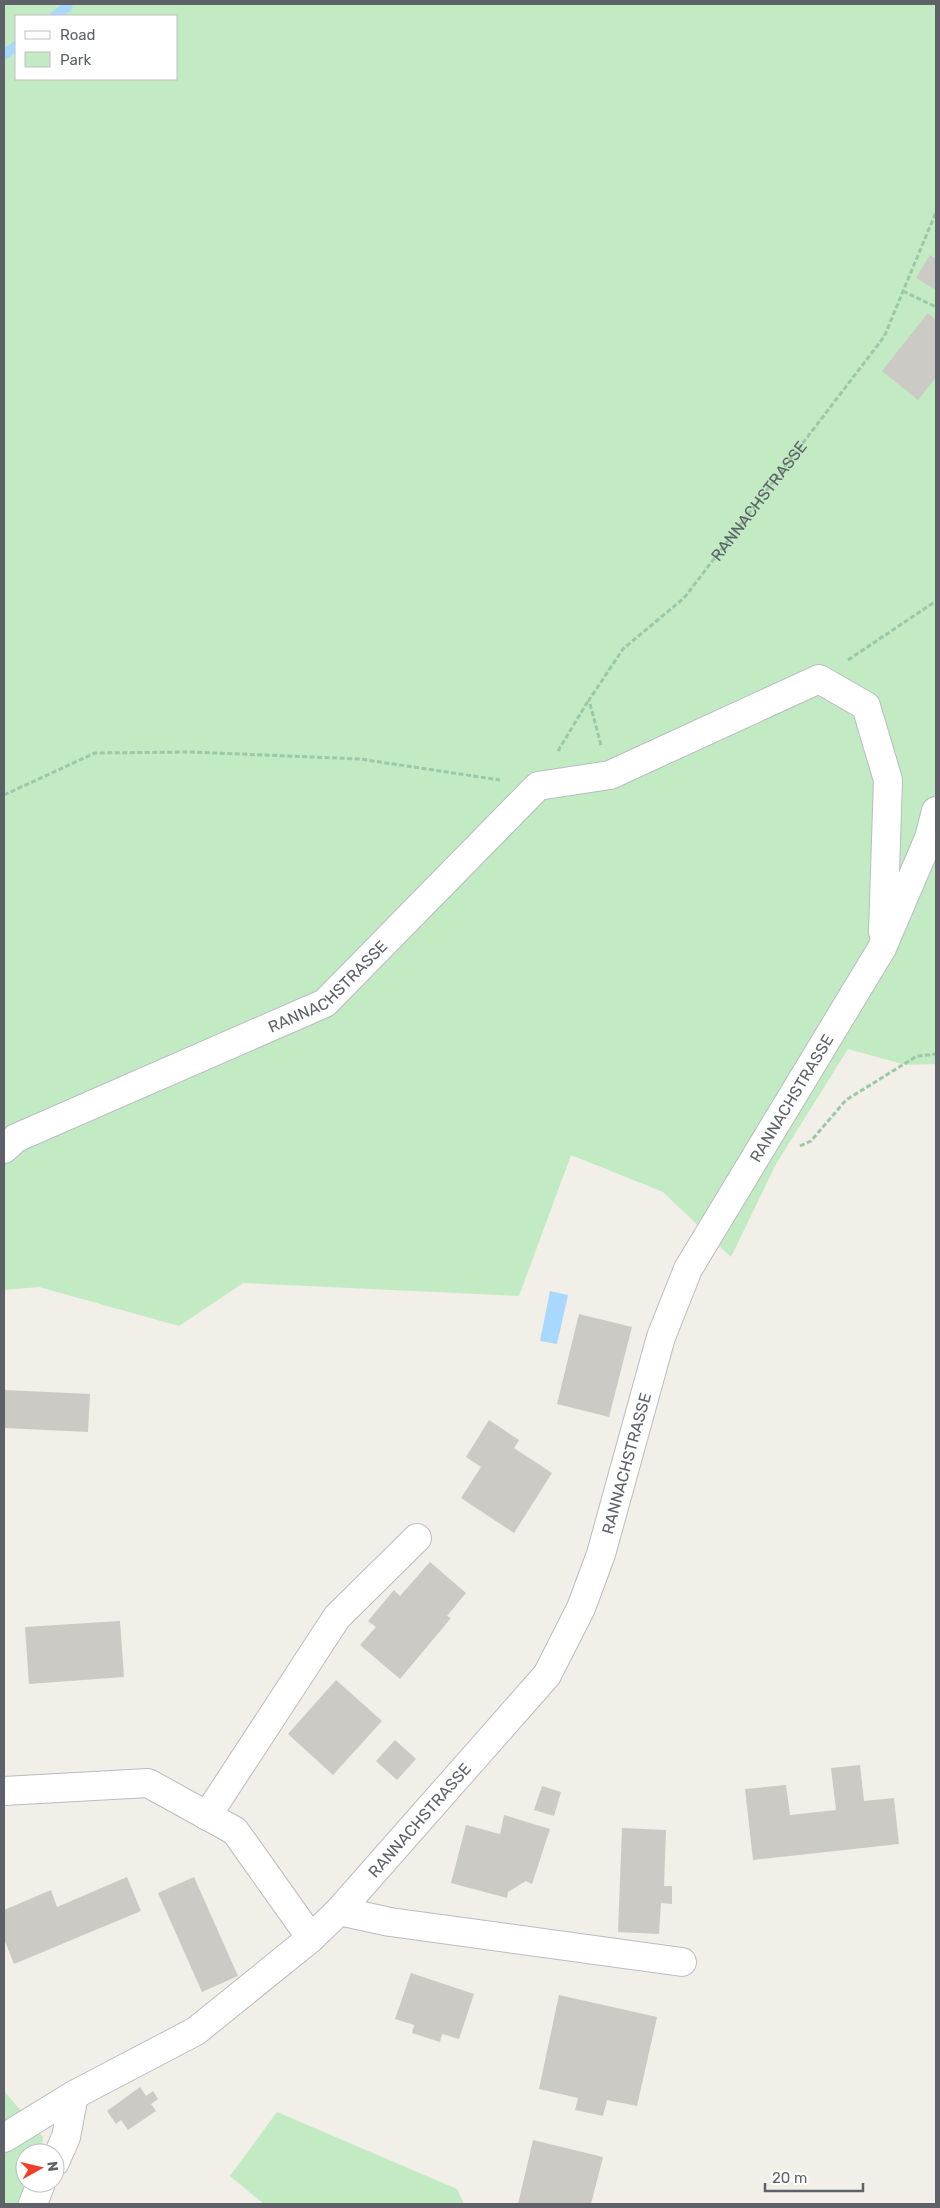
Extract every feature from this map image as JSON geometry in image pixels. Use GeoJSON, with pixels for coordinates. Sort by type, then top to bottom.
{"type":"FeatureCollection","features":[{"type":"Feature","properties":{"kind":"street"},"geometry":{"type":"LineString","coordinates":[[538,786],[610,775],[819,679]]}},
{"type":"Feature","properties":{"kind":"street","name":"RANNACHSTRASSE"},"geometry":{"type":"LineString","coordinates":[[819,679],[866,706],[888,780],[882,948]]}},
{"type":"Feature","properties":{"kind":"street","name":"RANNACHSTRASSE"},"geometry":{"type":"LineString","coordinates":[[4,1149],[16,1138],[325,1003],[538,786]]}},
{"type":"Feature","properties":{"kind":"street","name":"RANNACHSTRASSE"},"geometry":{"type":"LineString","coordinates":[[4,2138],[74,2096],[196,2031],[311,1938],[339,1911],[547,1675],[581,1608],[601,1554],[660,1337],[688,1269],[882,948],[929,838],[936,811]]}},
{"type":"Feature","properties":{"kind":"street"},"geometry":{"type":"LineString","coordinates":[[207,1816],[337,1618],[417,1538]]}},
{"type":"Feature","properties":{"kind":"street"},"geometry":{"type":"LineString","coordinates":[[4,1791],[148,1783],[235,1831],[311,1938]]}},
{"type":"Feature","properties":{"kind":"street"},"geometry":{"type":"LineString","coordinates":[[339,1911],[390,1922],[682,1962]]}},
{"type":"Feature","properties":{"kind":"street"},"geometry":{"type":"LineString","coordinates":[[64,2143],[74,2096]]}},
{"type":"Feature","properties":{"kind":"path","name":"RANNACHSTRASSE"},"geometry":{"type":"LineString","coordinates":[[538,786],[589,700],[623,649],[684,598],[884,337],[936,212]]}},
{"type":"Feature","properties":{"kind":"path"},"geometry":{"type":"LineString","coordinates":[[904,292],[936,307]]}},
{"type":"Feature","properties":{"kind":"path"},"geometry":{"type":"LineString","coordinates":[[819,679],[936,601]]}},
{"type":"Feature","properties":{"kind":"path"},"geometry":{"type":"LineString","coordinates":[[589,700],[610,775]]}},
{"type":"Feature","properties":{"kind":"path"},"geometry":{"type":"LineString","coordinates":[[4,795],[95,753],[191,752],[360,759],[538,786]]}},
{"type":"Feature","properties":{"kind":"path"},"geometry":{"type":"LineString","coordinates":[[793,1149],[811,1141],[846,1100],[917,1056],[936,1054]]}},
{"type":"Feature","properties":{"kind":"green space"},"geometry":{"type":"Polygon","coordinates":[[[4,4],[936,4],[936,1064],[906,1065],[848,1049],[776,1164],[731,1257],[663,1192],[571,1155],[519,1296],[243,1283],[179,1326],[39,1287],[4,1290],[4,4]]]}},
{"type":"Feature","properties":{"kind":"green space"},"geometry":{"type":"Polygon","coordinates":[[[4,2091],[43,2137],[43,2143],[15,2143],[15,2193],[40,2193],[39,2204],[4,2204],[4,2091]]]}},
{"type":"Feature","properties":{"kind":"green space"},"geometry":{"type":"Polygon","coordinates":[[[277,2112],[457,2189],[464,2204],[264,2204],[230,2176],[277,2112]]]}},
{"type":"Feature","properties":{"kind":"water"},"geometry":{"type":"Polygon","coordinates":[[[550,1291],[568,1295],[557,1344],[540,1341],[550,1291]]]}},
{"type":"Feature","properties":{"kind":"building"},"geometry":{"type":"Polygon","coordinates":[[[930,255],[936,259],[936,290],[916,278],[930,255]]]}},
{"type":"Feature","properties":{"kind":"building"},"geometry":{"type":"Polygon","coordinates":[[[928,313],[936,320],[936,377],[918,400],[882,371],[928,313]]]}},
{"type":"Feature","properties":{"kind":"building"},"geometry":{"type":"Polygon","coordinates":[[[579,1314],[632,1327],[609,1417],[557,1404],[579,1314]]]}},
{"type":"Feature","properties":{"kind":"building"},"geometry":{"type":"Polygon","coordinates":[[[4,1390],[90,1394],[88,1432],[4,1428],[4,1390]]]}},
{"type":"Feature","properties":{"kind":"building"},"geometry":{"type":"Polygon","coordinates":[[[489,1420],[519,1440],[514,1448],[552,1473],[514,1533],[461,1498],[481,1467],[466,1457],[489,1420]]]}},
{"type":"Feature","properties":{"kind":"building"},"geometry":{"type":"Polygon","coordinates":[[[430,1562],[466,1593],[447,1616],[451,1618],[400,1679],[360,1645],[376,1627],[368,1621],[394,1590],[400,1596],[430,1562]]]}},
{"type":"Feature","properties":{"kind":"building"},"geometry":{"type":"Polygon","coordinates":[[[120,1621],[124,1677],[29,1684],[25,1627],[120,1621]]]}},
{"type":"Feature","properties":{"kind":"building"},"geometry":{"type":"Polygon","coordinates":[[[336,1680],[382,1721],[333,1775],[288,1734],[336,1680]]]}},
{"type":"Feature","properties":{"kind":"building"},"geometry":{"type":"Polygon","coordinates":[[[395,1740],[416,1759],[397,1780],[376,1761],[395,1740]]]}},
{"type":"Feature","properties":{"kind":"building"},"geometry":{"type":"Polygon","coordinates":[[[860,1765],[864,1801],[894,1798],[899,1844],[753,1860],[745,1789],[786,1785],[790,1815],[836,1810],[831,1768],[860,1765]]]}},
{"type":"Feature","properties":{"kind":"building"},"geometry":{"type":"Polygon","coordinates":[[[542,1786],[561,1792],[554,1816],[534,1810],[542,1786]]]}},
{"type":"Feature","properties":{"kind":"building"},"geometry":{"type":"Polygon","coordinates":[[[504,1815],[550,1829],[532,1884],[526,1881],[508,1892],[507,1898],[451,1883],[466,1825],[500,1834],[504,1815]]]}},
{"type":"Feature","properties":{"kind":"building"},"geometry":{"type":"Polygon","coordinates":[[[622,1828],[666,1830],[664,1886],[672,1886],[672,1904],[661,1903],[659,1934],[618,1932],[622,1828]]]}},
{"type":"Feature","properties":{"kind":"building"},"geometry":{"type":"Polygon","coordinates":[[[127,1877],[141,1911],[14,1964],[4,1939],[4,1910],[51,1890],[57,1907],[127,1877]]]}},
{"type":"Feature","properties":{"kind":"building"},"geometry":{"type":"Polygon","coordinates":[[[194,1877],[238,1976],[202,1992],[158,1893],[194,1877]]]}},
{"type":"Feature","properties":{"kind":"building"},"geometry":{"type":"Polygon","coordinates":[[[411,1973],[474,1994],[459,2039],[442,2034],[440,2042],[412,2033],[414,2025],[395,2019],[411,1973]]]}},
{"type":"Feature","properties":{"kind":"building"},"geometry":{"type":"Polygon","coordinates":[[[559,1995],[657,2017],[637,2106],[607,2100],[603,2116],[575,2110],[578,2098],[539,2089],[559,1995]]]}},
{"type":"Feature","properties":{"kind":"building"},"geometry":{"type":"Polygon","coordinates":[[[140,2087],[146,2096],[153,2091],[158,2099],[151,2104],[156,2111],[128,2130],[121,2120],[116,2124],[107,2111],[140,2087]]]}},
{"type":"Feature","properties":{"kind":"building"},"geometry":{"type":"Polygon","coordinates":[[[533,2140],[603,2157],[591,2204],[518,2204],[533,2140]]]}},
{"type":"Feature","properties":{"kind":"waterway"},"geometry":{"type":"LineString","coordinates":[[56,15],[68,4]]}},
{"type":"Feature","properties":{"kind":"waterway"},"geometry":{"type":"LineString","coordinates":[[4,55],[15,47]]}}]}
